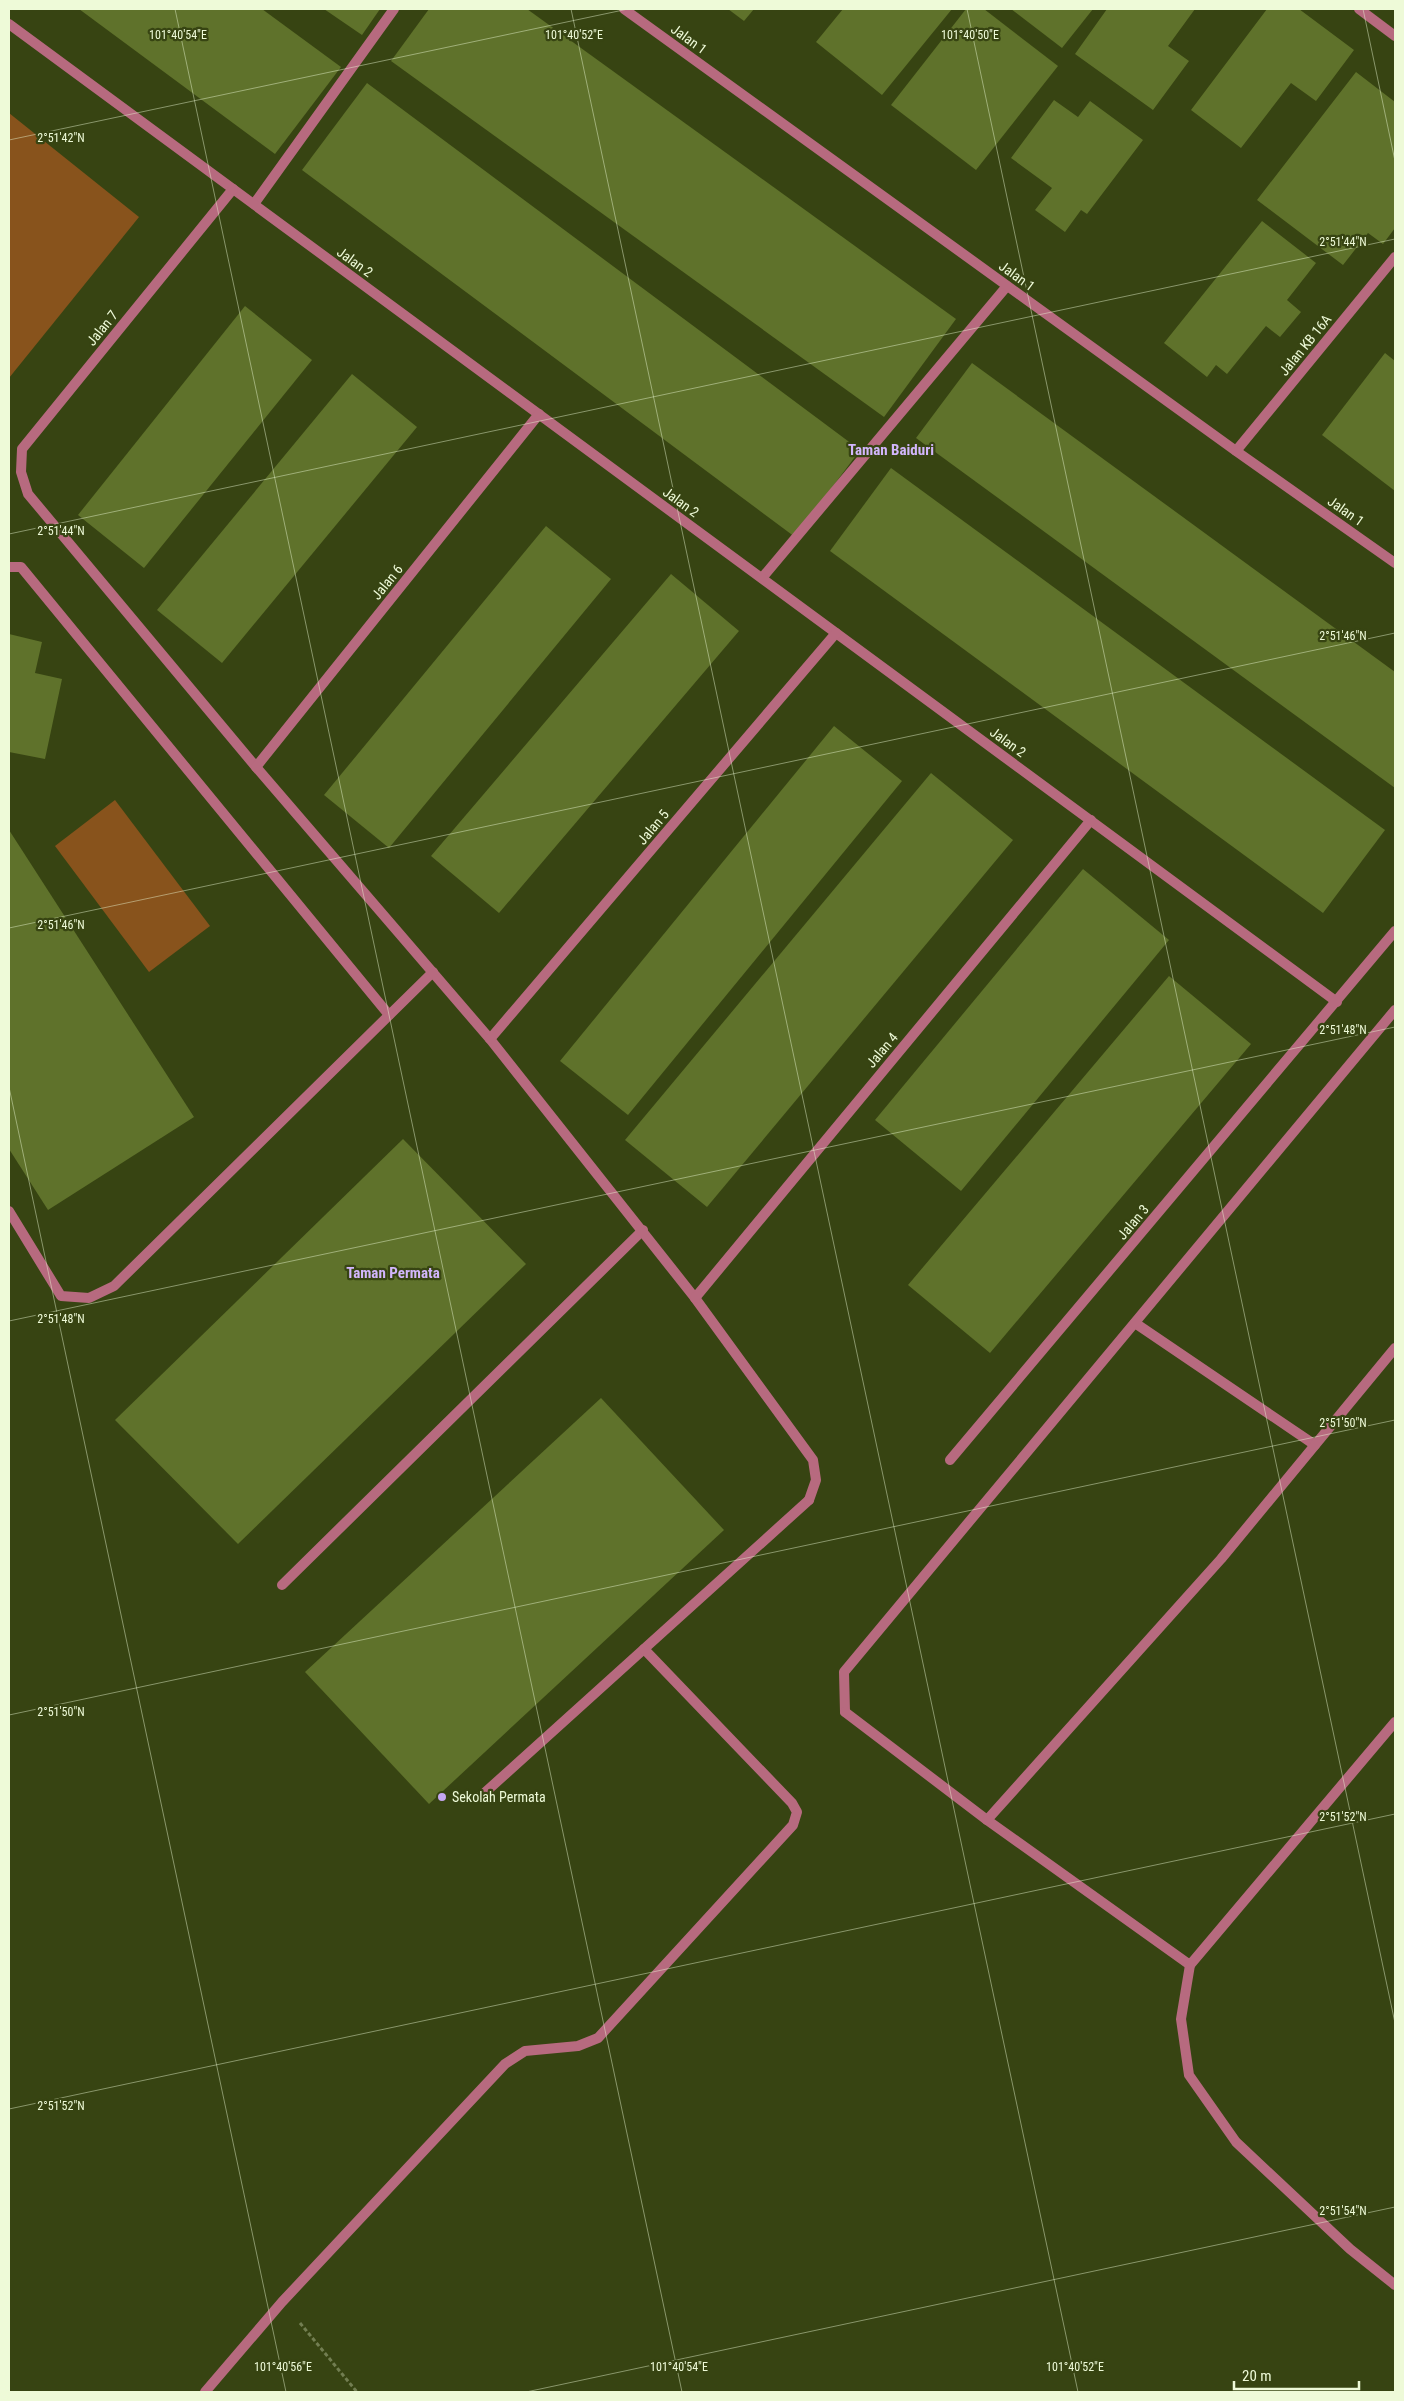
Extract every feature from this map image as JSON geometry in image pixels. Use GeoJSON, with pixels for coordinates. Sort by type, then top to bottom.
{"type":"FeatureCollection","features":[{"type":"Feature","properties":{"kind":"street"},"geometry":{"type":"LineString","coordinates":[[254,204],[394,9]]}},
{"type":"Feature","properties":{"kind":"street","name":"Jalan 1"},"geometry":{"type":"LineString","coordinates":[[624,9],[1236,451],[1395,563]]}},
{"type":"Feature","properties":{"kind":"street"},"geometry":{"type":"LineString","coordinates":[[1359,9],[1395,36]]}},
{"type":"Feature","properties":{"kind":"street","name":"Jalan 2"},"geometry":{"type":"LineString","coordinates":[[9,24],[1337,1002]]}},
{"type":"Feature","properties":{"kind":"street","name":"Jalan 7"},"geometry":{"type":"LineString","coordinates":[[233,189],[22,449],[21,472],[28,494],[256,767]]}},
{"type":"Feature","properties":{"kind":"street","name":"Jalan KB 16A"},"geometry":{"type":"LineString","coordinates":[[1236,451],[1395,257]]}},
{"type":"Feature","properties":{"kind":"street"},"geometry":{"type":"LineString","coordinates":[[762,578],[1007,286]]}},
{"type":"Feature","properties":{"kind":"street","name":"Jalan 6"},"geometry":{"type":"LineString","coordinates":[[256,767],[539,414]]}},
{"type":"Feature","properties":{"kind":"street"},"geometry":{"type":"LineString","coordinates":[[9,567],[21,567],[389,1015]]}},
{"type":"Feature","properties":{"kind":"street","name":"Jalan 5"},"geometry":{"type":"LineString","coordinates":[[490,1039],[836,633]]}},
{"type":"Feature","properties":{"kind":"street"},"geometry":{"type":"LineString","coordinates":[[256,767],[490,1039],[643,1230],[813,1460],[816,1480],[809,1500],[480,1797]]}},
{"type":"Feature","properties":{"kind":"street","name":"Jalan 4"},"geometry":{"type":"LineString","coordinates":[[695,1298],[1091,820]]}},
{"type":"Feature","properties":{"kind":"street","name":"Jalan 3"},"geometry":{"type":"LineString","coordinates":[[950,1460],[1395,931]]}},
{"type":"Feature","properties":{"kind":"street"},"geometry":{"type":"LineString","coordinates":[[9,1211],[61,1296],[90,1298],[114,1286],[433,972]]}},
{"type":"Feature","properties":{"kind":"street"},"geometry":{"type":"LineString","coordinates":[[1190,1965],[987,1820],[845,1712],[844,1672],[1395,1010]]}},
{"type":"Feature","properties":{"kind":"street"},"geometry":{"type":"LineString","coordinates":[[282,1585],[643,1230]]}},
{"type":"Feature","properties":{"kind":"street"},"geometry":{"type":"LineString","coordinates":[[1135,1323],[1316,1445]]}},
{"type":"Feature","properties":{"kind":"street"},"geometry":{"type":"LineString","coordinates":[[987,1820],[1222,1559],[1395,1348]]}},
{"type":"Feature","properties":{"kind":"street"},"geometry":{"type":"LineString","coordinates":[[205,2392],[282,2302],[505,2064],[524,2051],[578,2046],[598,2038],[793,1825],[797,1812],[792,1803],[644,1649]]}},
{"type":"Feature","properties":{"kind":"street"},"geometry":{"type":"LineString","coordinates":[[1395,1722],[1190,1965],[1181,2019],[1189,2075],[1236,2142],[1350,2249],[1395,2285]]}},
{"type":"Feature","properties":{"kind":"path"},"geometry":{"type":"LineString","coordinates":[[282,2302],[357,2392]]}},
{"type":"Feature","properties":{"kind":"shaded area"},"geometry":{"type":"Polygon","coordinates":[[[9,113],[139,217],[9,378],[9,113]]]}},
{"type":"Feature","properties":{"kind":"shaded area"},"geometry":{"type":"Polygon","coordinates":[[[115,800],[210,926],[149,972],[55,846],[115,800]]]}},
{"type":"Feature","properties":{"kind":"building"},"geometry":{"type":"Polygon","coordinates":[[[79,9],[262,9],[341,67],[275,154],[79,9]]]}},
{"type":"Feature","properties":{"kind":"building"},"geometry":{"type":"Polygon","coordinates":[[[324,9],[380,9],[362,35],[324,9]]]}},
{"type":"Feature","properties":{"kind":"building"},"geometry":{"type":"Polygon","coordinates":[[[429,9],[527,9],[956,319],[884,417],[391,61],[429,9]]]}},
{"type":"Feature","properties":{"kind":"building"},"geometry":{"type":"Polygon","coordinates":[[[728,9],[754,9],[744,21],[728,9]]]}},
{"type":"Feature","properties":{"kind":"building"},"geometry":{"type":"Polygon","coordinates":[[[843,9],[952,9],[882,95],[816,42],[843,9]]]}},
{"type":"Feature","properties":{"kind":"building"},"geometry":{"type":"Polygon","coordinates":[[[966,9],[984,9],[1058,66],[976,170],[891,105],[966,9]]]}},
{"type":"Feature","properties":{"kind":"building"},"geometry":{"type":"Polygon","coordinates":[[[1011,9],[1093,9],[1062,48],[1011,9]]]}},
{"type":"Feature","properties":{"kind":"building"},"geometry":{"type":"Polygon","coordinates":[[[1107,9],[1195,9],[1168,46],[1189,61],[1153,110],[1075,54],[1107,9]]]}},
{"type":"Feature","properties":{"kind":"building"},"geometry":{"type":"Polygon","coordinates":[[[1267,9],[1299,9],[1354,50],[1316,101],[1291,83],[1241,148],[1191,110],[1267,9]]]}},
{"type":"Feature","properties":{"kind":"building"},"geometry":{"type":"Polygon","coordinates":[[[1356,72],[1395,102],[1395,228],[1383,244],[1368,233],[1343,265],[1257,200],[1356,72]]]}},
{"type":"Feature","properties":{"kind":"building"},"geometry":{"type":"Polygon","coordinates":[[[367,83],[860,450],[795,537],[302,170],[367,83]]]}},
{"type":"Feature","properties":{"kind":"building"},"geometry":{"type":"Polygon","coordinates":[[[1054,100],[1078,117],[1090,101],[1143,140],[1087,214],[1081,210],[1065,232],[1035,210],[1052,188],[1011,158],[1054,100]]]}},
{"type":"Feature","properties":{"kind":"building"},"geometry":{"type":"Polygon","coordinates":[[[1262,221],[1316,263],[1287,300],[1301,312],[1280,337],[1266,326],[1227,374],[1216,365],[1207,377],[1164,343],[1262,221]]]}},
{"type":"Feature","properties":{"kind":"building"},"geometry":{"type":"Polygon","coordinates":[[[245,306],[312,360],[144,568],[78,515],[245,306]]]}},
{"type":"Feature","properties":{"kind":"building"},"geometry":{"type":"Polygon","coordinates":[[[1385,353],[1395,361],[1395,491],[1322,435],[1385,353]]]}},
{"type":"Feature","properties":{"kind":"building"},"geometry":{"type":"Polygon","coordinates":[[[972,363],[1395,672],[1395,788],[916,438],[972,363]]]}},
{"type":"Feature","properties":{"kind":"building"},"geometry":{"type":"Polygon","coordinates":[[[352,374],[417,427],[222,663],[157,610],[352,374]]]}},
{"type":"Feature","properties":{"kind":"building"},"geometry":{"type":"Polygon","coordinates":[[[891,468],[1385,830],[1323,913],[830,551],[891,468]]]}},
{"type":"Feature","properties":{"kind":"building"},"geometry":{"type":"Polygon","coordinates":[[[546,526],[611,579],[389,848],[324,795],[546,526]]]}},
{"type":"Feature","properties":{"kind":"building"},"geometry":{"type":"Polygon","coordinates":[[[671,574],[739,631],[499,913],[431,856],[671,574]]]}},
{"type":"Feature","properties":{"kind":"building"},"geometry":{"type":"Polygon","coordinates":[[[9,634],[42,642],[35,673],[62,679],[45,759],[9,752],[9,634]]]}},
{"type":"Feature","properties":{"kind":"building"},"geometry":{"type":"Polygon","coordinates":[[[834,726],[902,781],[628,1115],[560,1061],[834,726]]]}},
{"type":"Feature","properties":{"kind":"building"},"geometry":{"type":"Polygon","coordinates":[[[931,773],[1013,840],[707,1207],[625,1140],[931,773]]]}},
{"type":"Feature","properties":{"kind":"building"},"geometry":{"type":"Polygon","coordinates":[[[9,830],[194,1117],[48,1210],[9,1149],[9,830]]]}},
{"type":"Feature","properties":{"kind":"building"},"geometry":{"type":"Polygon","coordinates":[[[1083,869],[1169,940],[961,1191],[875,1120],[1083,869]]]}},
{"type":"Feature","properties":{"kind":"building"},"geometry":{"type":"Polygon","coordinates":[[[1169,976],[1251,1044],[990,1353],[908,1285],[1169,976]]]}},
{"type":"Feature","properties":{"kind":"building"},"geometry":{"type":"Polygon","coordinates":[[[403,1139],[526,1264],[238,1544],[115,1420],[403,1139]]]}},
{"type":"Feature","properties":{"kind":"building"},"geometry":{"type":"Polygon","coordinates":[[[601,1398],[724,1530],[429,1804],[305,1672],[601,1398]]]}},
{"type":"Feature","properties":{"kind":"place","name":"Sekolah Permata"},"geometry":{"type":"Point","coordinates":[442,1797]}},
{"type":"Feature","properties":{"kind":"district","name":"Taman Baiduri"},"geometry":{"type":"Point","coordinates":[891,450]}},
{"type":"Feature","properties":{"kind":"district","name":"Taman Permata"},"geometry":{"type":"Point","coordinates":[393,1273]}}]}
